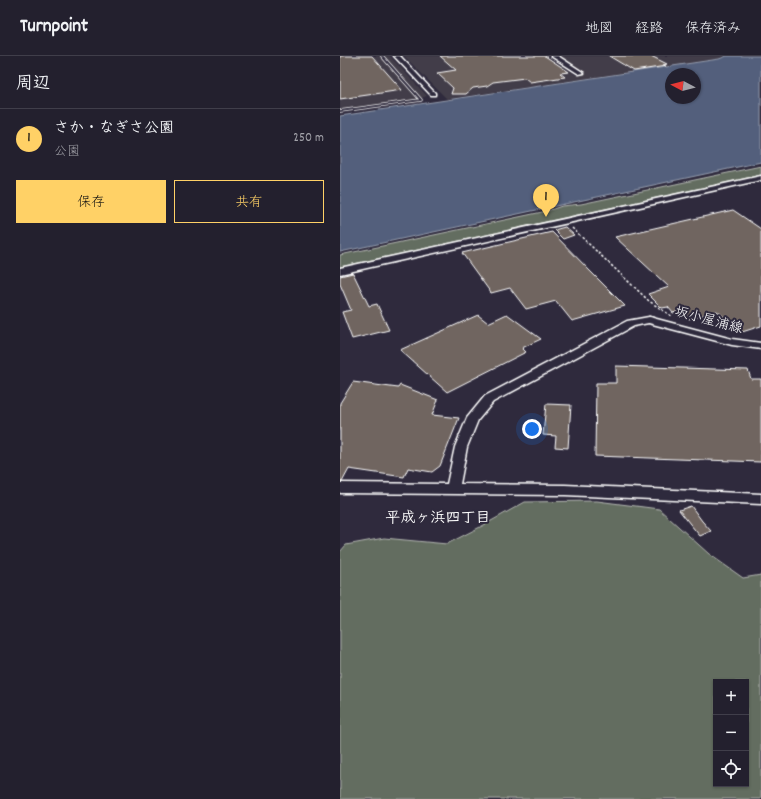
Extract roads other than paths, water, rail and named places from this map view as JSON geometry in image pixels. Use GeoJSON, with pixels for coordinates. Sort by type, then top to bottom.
{"type":"FeatureCollection","features":[{"type":"Feature","properties":{"kind":"main road","name":"坂小屋浦線"},"geometry":{"type":"LineString","coordinates":[[650,320],[670,324],[722,340],[761,346]]}},
{"type":"Feature","properties":{"kind":"street"},"geometry":{"type":"LineString","coordinates":[[397,56],[433,94]]}},
{"type":"Feature","properties":{"kind":"street"},"geometry":{"type":"LineString","coordinates":[[554,56],[581,73]]}},
{"type":"Feature","properties":{"kind":"street"},"geometry":{"type":"LineString","coordinates":[[340,271],[761,178]]}},
{"type":"Feature","properties":{"kind":"street"},"geometry":{"type":"LineString","coordinates":[[452,489],[461,447],[473,418],[489,399],[631,324],[650,320]]}},
{"type":"Feature","properties":{"kind":"street"},"geometry":{"type":"LineString","coordinates":[[340,488],[565,490],[761,499]]}},
{"type":"Feature","properties":{"kind":"lane"},"geometry":{"type":"LineString","coordinates":[[340,111],[421,100],[382,56]]}},
{"type":"Feature","properties":{"kind":"water"},"geometry":{"type":"Polygon","coordinates":[[[727,56],[761,56],[761,162],[340,252],[340,116],[719,59],[727,56]]]}},
{"type":"Feature","properties":{"kind":"place","name":"さか・なぎさ公園"},"geometry":{"type":"Point","coordinates":[546,217]}},
{"type":"Feature","properties":{"kind":"district","name":"平成ヶ浜四丁目"},"geometry":{"type":"Point","coordinates":[438,517]}}]}
